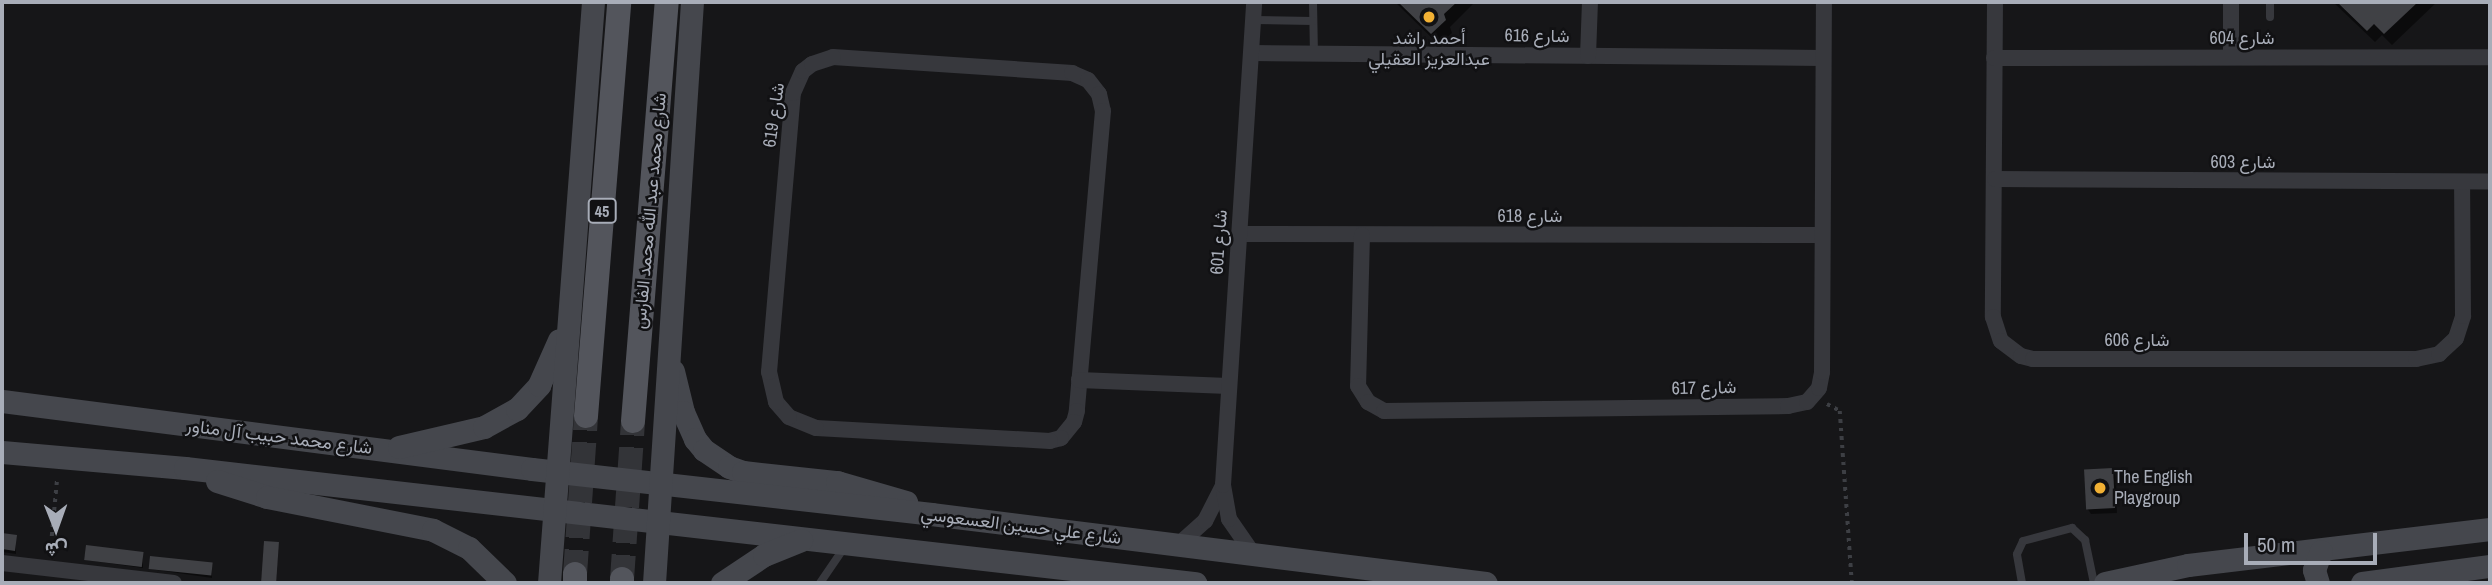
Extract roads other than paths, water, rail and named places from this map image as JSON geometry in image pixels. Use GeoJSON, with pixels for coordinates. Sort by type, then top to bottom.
{"type":"FeatureCollection","features":[{"type":"Feature","properties":{"kind":"main road","name":"45"},"geometry":{"type":"LineString","coordinates":[[586,415],[619,2]]}},
{"type":"Feature","properties":{"kind":"main road","name":"شارع محمد عبد الله محمد الفارس"},"geometry":{"type":"LineString","coordinates":[[633,421],[667,2]]}},
{"type":"Feature","properties":{"kind":"street"},"geometry":{"type":"LineString","coordinates":[[549,583],[552,512],[593,2]]}},
{"type":"Feature","properties":{"kind":"street"},"geometry":{"type":"LineString","coordinates":[[654,583],[692,2]]}},
{"type":"Feature","properties":{"kind":"street","name":"شارع 601"},"geometry":{"type":"LineString","coordinates":[[1254,2],[1223,485],[1229,519],[1254,555]]}},
{"type":"Feature","properties":{"kind":"street"},"geometry":{"type":"LineString","coordinates":[[1588,56],[1590,2]]}},
{"type":"Feature","properties":{"kind":"street"},"geometry":{"type":"LineString","coordinates":[[1820,235],[1824,2]]}},
{"type":"Feature","properties":{"kind":"street","name":"شارع 606"},"geometry":{"type":"LineString","coordinates":[[1995,2],[1995,330],[2010,350],[2033,359],[2416,359],[2439,354],[2456,338],[2463,316],[2462,183]]}},
{"type":"Feature","properties":{"kind":"street"},"geometry":{"type":"LineString","coordinates":[[2231,2],[2231,57]]}},
{"type":"Feature","properties":{"kind":"street","name":"شارع 616"},"geometry":{"type":"LineString","coordinates":[[1251,53],[1822,58]]}},
{"type":"Feature","properties":{"kind":"street","name":"شارع 619"},"geometry":{"type":"LineString","coordinates":[[833,57],[1072,74],[1095,86],[1102,111],[1079,380],[1074,422],[1061,438],[1050,441],[816,428],[797,422],[782,411],[771,393],[769,372],[793,93],[796,80],[811,64],[833,57]]}},
{"type":"Feature","properties":{"kind":"street","name":"شارع 604"},"geometry":{"type":"LineString","coordinates":[[1994,58],[2490,57]]}},
{"type":"Feature","properties":{"kind":"street","name":"شارع 603"},"geometry":{"type":"LineString","coordinates":[[1995,179],[2490,182]]}},
{"type":"Feature","properties":{"kind":"street","name":"شارع 618"},"geometry":{"type":"LineString","coordinates":[[1239,234],[1820,235]]}},
{"type":"Feature","properties":{"kind":"street","name":"شارع 617"},"geometry":{"type":"LineString","coordinates":[[1362,235],[1358,386],[1368,402],[1384,411],[1788,406],[1807,402],[1814,396],[1822,372],[1820,235]]}},
{"type":"Feature","properties":{"kind":"street"},"geometry":{"type":"LineString","coordinates":[[383,451],[484,427],[517,409],[548,370],[570,303]]}},
{"type":"Feature","properties":{"kind":"street"},"geometry":{"type":"LineString","coordinates":[[668,350],[688,426],[698,443],[715,460],[743,472],[862,487],[932,514]]}},
{"type":"Feature","properties":{"kind":"street"},"geometry":{"type":"LineString","coordinates":[[1079,380],[1228,386]]}},
{"type":"Feature","properties":{"kind":"street","name":"شارع محمد حبيب آل مناور"},"geometry":{"type":"LineString","coordinates":[[2,401],[556,472]]}},
{"type":"Feature","properties":{"kind":"street"},"geometry":{"type":"LineString","coordinates":[[2,452],[185,468],[552,512]]}},
{"type":"Feature","properties":{"kind":"street"},"geometry":{"type":"LineString","coordinates":[[185,468],[267,497],[433,530],[469,548],[505,583]]}},
{"type":"Feature","properties":{"kind":"street","name":"شارع علي حسين العسعوسي"},"geometry":{"type":"LineString","coordinates":[[556,472],[932,514],[1486,583]]}},
{"type":"Feature","properties":{"kind":"street","name":"شارع 601"},"geometry":{"type":"LineString","coordinates":[[1177,546],[1205,521],[1223,485]]}},
{"type":"Feature","properties":{"kind":"street","name":"شارع علي حسين العسعوسي"},"geometry":{"type":"LineString","coordinates":[[552,512],[847,543],[1119,579],[1195,583]]}},
{"type":"Feature","properties":{"kind":"street"},"geometry":{"type":"LineString","coordinates":[[2105,583],[2188,565],[2490,529]]}},
{"type":"Feature","properties":{"kind":"street"},"geometry":{"type":"LineString","coordinates":[[722,583],[764,555],[806,539]]}},
{"type":"Feature","properties":{"kind":"street"},"geometry":{"type":"LineString","coordinates":[[2318,583],[2314,570],[2321,551]]}},
{"type":"Feature","properties":{"kind":"street"},"geometry":{"type":"LineString","coordinates":[[2,563],[174,583]]}},
{"type":"Feature","properties":{"kind":"street"},"geometry":{"type":"LineString","coordinates":[[2362,583],[2490,566]]}},
{"type":"Feature","properties":{"kind":"lane"},"geometry":{"type":"LineString","coordinates":[[1313,2],[1314,53]]}},
{"type":"Feature","properties":{"kind":"lane"},"geometry":{"type":"LineString","coordinates":[[2270,2],[2270,17]]}},
{"type":"Feature","properties":{"kind":"lane"},"geometry":{"type":"LineString","coordinates":[[1253,20],[1313,21]]}},
{"type":"Feature","properties":{"kind":"lane"},"geometry":{"type":"LineString","coordinates":[[2022,583],[2017,554],[2023,541],[2072,528],[2085,540],[2094,583]]}},
{"type":"Feature","properties":{"kind":"lane"},"geometry":{"type":"LineString","coordinates":[[820,583],[847,543]]}},
{"type":"Feature","properties":{"kind":"tunnel"},"geometry":{"type":"LineString","coordinates":[[575,574],[586,416]]}},
{"type":"Feature","properties":{"kind":"tunnel"},"geometry":{"type":"LineString","coordinates":[[622,579],[633,421]]}},
{"type":"Feature","properties":{"kind":"place","name":"أحمد راشد عبدالعزيز العقيلي"},"geometry":{"type":"Point","coordinates":[1429,17]}},
{"type":"Feature","properties":{"kind":"place","name":"The English Playgroup"},"geometry":{"type":"Point","coordinates":[2100,488]}}]}
